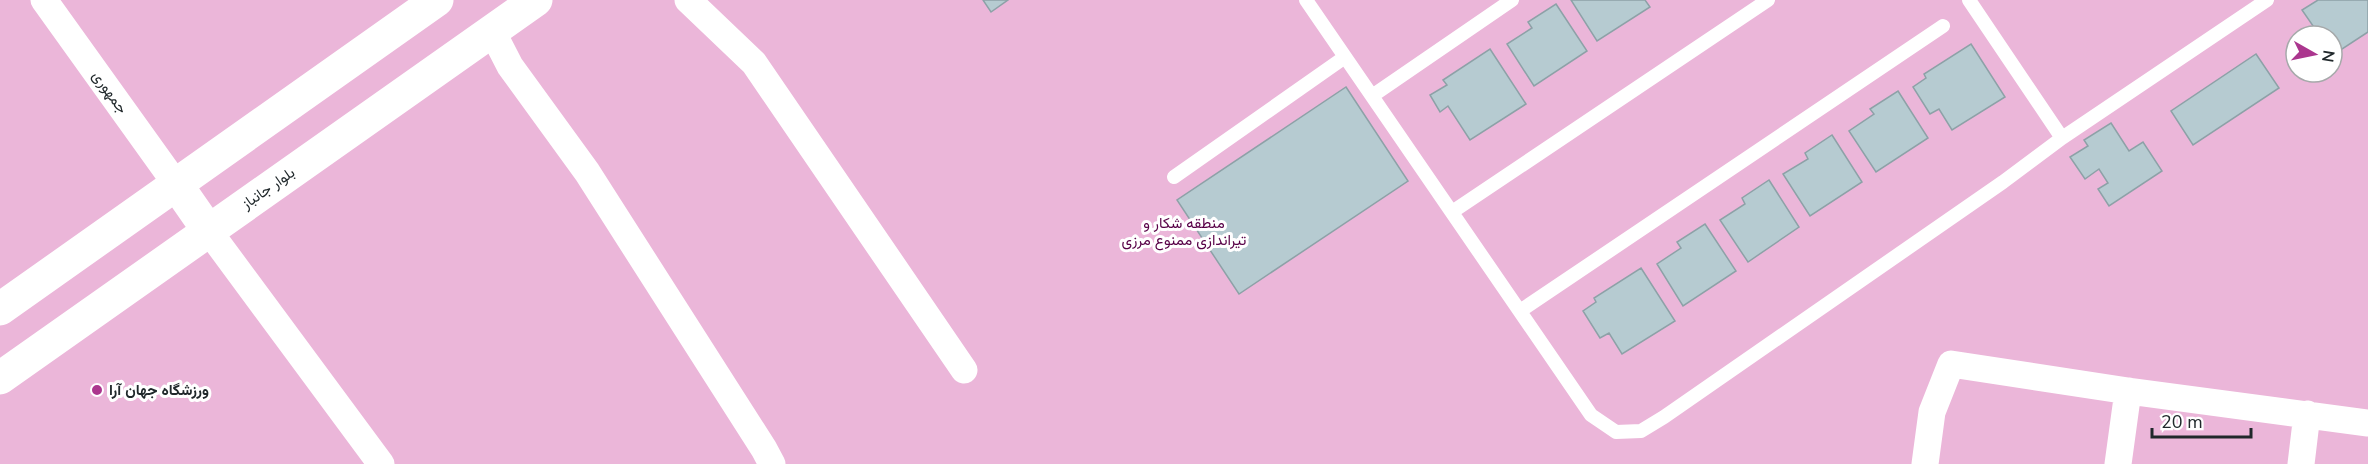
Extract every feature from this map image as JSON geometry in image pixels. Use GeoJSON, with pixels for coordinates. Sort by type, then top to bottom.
{"type":"FeatureCollection","features":[{"type":"Feature","properties":{"kind":"main road"},"geometry":{"type":"LineString","coordinates":[[0,309],[437,0]]}},
{"type":"Feature","properties":{"kind":"main road","name":"بلوار جانباز"},"geometry":{"type":"LineString","coordinates":[[0,378],[536,0]]}},
{"type":"Feature","properties":{"kind":"main road"},"geometry":{"type":"LineString","coordinates":[[176,184],[208,230]]}},
{"type":"Feature","properties":{"kind":"street","name":"جمهوری"},"geometry":{"type":"LineString","coordinates":[[44,0],[176,184]]}},
{"type":"Feature","properties":{"kind":"street"},"geometry":{"type":"LineString","coordinates":[[688,0],[754,63],[964,370]]}},
{"type":"Feature","properties":{"kind":"street"},"geometry":{"type":"LineString","coordinates":[[492,31],[510,66],[587,172],[772,464]]}},
{"type":"Feature","properties":{"kind":"street"},"geometry":{"type":"LineString","coordinates":[[208,230],[381,464]]}},
{"type":"Feature","properties":{"kind":"street"},"geometry":{"type":"LineString","coordinates":[[1925,464],[1932,412],[1951,364],[2128,391],[2368,423]]}},
{"type":"Feature","properties":{"kind":"street"},"geometry":{"type":"LineString","coordinates":[[2118,464],[2128,391]]}},
{"type":"Feature","properties":{"kind":"street"},"geometry":{"type":"LineString","coordinates":[[2301,464],[2307,414]]}},
{"type":"Feature","properties":{"kind":"lane"},"geometry":{"type":"LineString","coordinates":[[1306,0],[1591,415],[1616,432],[1641,431],[1664,417],[1983,196],[2062,138],[2267,0]]}},
{"type":"Feature","properties":{"kind":"lane"},"geometry":{"type":"LineString","coordinates":[[1372,96],[1512,0]]}},
{"type":"Feature","properties":{"kind":"lane"},"geometry":{"type":"LineString","coordinates":[[1452,212],[1768,0]]}},
{"type":"Feature","properties":{"kind":"lane"},"geometry":{"type":"LineString","coordinates":[[1977,3],[2062,138]]}},
{"type":"Feature","properties":{"kind":"lane"},"geometry":{"type":"LineString","coordinates":[[1520,311],[1943,26]]}},
{"type":"Feature","properties":{"kind":"lane"},"geometry":{"type":"LineString","coordinates":[[1174,177],[1345,57]]}},
{"type":"Feature","properties":{"kind":"green space","name":"منطقه شکار و تیراندازی ممنوع مرزی"},"geometry":{"type":"Polygon","coordinates":[[[0,0],[2368,0],[2368,464],[0,464],[0,0]]]}},
{"type":"Feature","properties":{"kind":"building"},"geometry":{"type":"Polygon","coordinates":[[[983,0],[1008,0],[991,12],[983,0]]]}},
{"type":"Feature","properties":{"kind":"building"},"geometry":{"type":"Polygon","coordinates":[[[1571,0],[1645,0],[1650,7],[1597,41],[1571,0]]]}},
{"type":"Feature","properties":{"kind":"building"},"geometry":{"type":"Polygon","coordinates":[[[2318,0],[2368,0],[2368,32],[2344,48],[2344,24],[2312,24],[2302,10],[2318,0]]]}},
{"type":"Feature","properties":{"kind":"building"},"geometry":{"type":"Polygon","coordinates":[[[1556,4],[1587,51],[1534,86],[1507,44],[1532,28],[1528,22],[1556,4]]]}},
{"type":"Feature","properties":{"kind":"building"},"geometry":{"type":"Polygon","coordinates":[[[1971,44],[2005,97],[1952,130],[1939,109],[1930,114],[1913,87],[1926,78],[1924,74],[1971,44]]]}},
{"type":"Feature","properties":{"kind":"building"},"geometry":{"type":"Polygon","coordinates":[[[1490,49],[1526,104],[1470,140],[1448,106],[1440,112],[1430,95],[1447,85],[1443,80],[1490,49]]]}},
{"type":"Feature","properties":{"kind":"building"},"geometry":{"type":"Polygon","coordinates":[[[2256,54],[2279,88],[2193,145],[2171,111],[2256,54]]]}},
{"type":"Feature","properties":{"kind":"building"},"geometry":{"type":"Polygon","coordinates":[[[1346,87],[1408,181],[1239,294],[1177,200],[1346,87]]]}},
{"type":"Feature","properties":{"kind":"building"},"geometry":{"type":"Polygon","coordinates":[[[1898,91],[1928,138],[1876,172],[1849,131],[1874,114],[1870,109],[1898,91]]]}},
{"type":"Feature","properties":{"kind":"building"},"geometry":{"type":"Polygon","coordinates":[[[2111,123],[2129,151],[2143,142],[2162,171],[2109,206],[2098,189],[2108,183],[2099,169],[2085,179],[2070,157],[2088,146],[2084,140],[2111,123]]]}},
{"type":"Feature","properties":{"kind":"building"},"geometry":{"type":"Polygon","coordinates":[[[1832,135],[1862,182],[1810,216],[1783,174],[1808,159],[1805,153],[1832,135]]]}},
{"type":"Feature","properties":{"kind":"building"},"geometry":{"type":"Polygon","coordinates":[[[1769,180],[1799,227],[1748,262],[1720,220],[1745,204],[1742,198],[1769,180]]]}},
{"type":"Feature","properties":{"kind":"building"},"geometry":{"type":"Polygon","coordinates":[[[1705,224],[1736,271],[1683,306],[1657,264],[1681,248],[1677,242],[1705,224]]]}},
{"type":"Feature","properties":{"kind":"building"},"geometry":{"type":"Polygon","coordinates":[[[1641,268],[1675,321],[1622,354],[1609,333],[1600,338],[1583,311],[1596,302],[1594,298],[1641,268]]]}},
{"type":"Feature","properties":{"kind":"place","name":"ورزشگاه جهان آرا"},"geometry":{"type":"Point","coordinates":[97,390]}}]}
